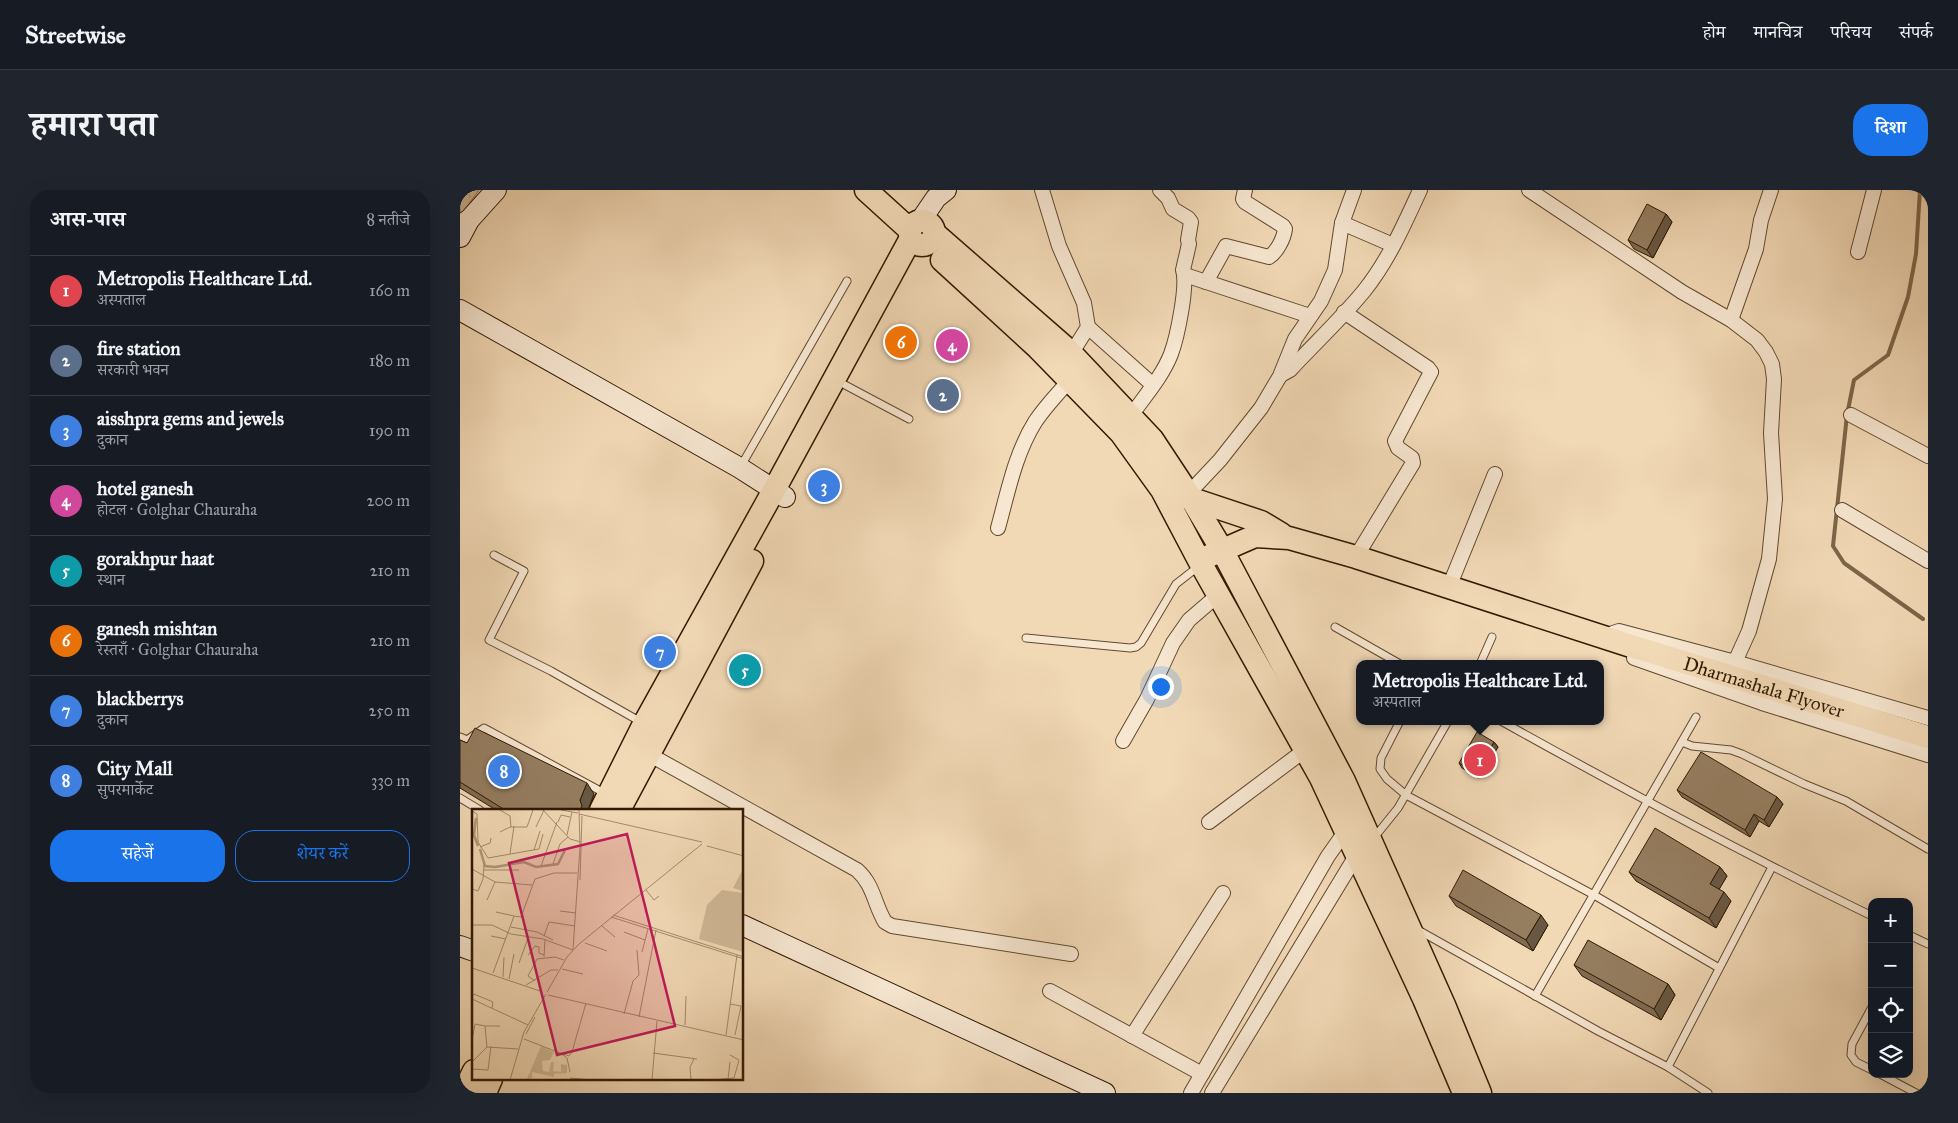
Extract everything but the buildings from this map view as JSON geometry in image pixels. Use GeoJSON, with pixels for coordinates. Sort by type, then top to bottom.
{"type":"FeatureCollection","features":[{"type":"Feature","properties":{"kind":"main road"},"geometry":{"type":"LineString","coordinates":[[866,190],[921,232],[1071,354],[1152,439],[1222,550],[1344,781],[1354,827]]}},
{"type":"Feature","properties":{"kind":"main road"},"geometry":{"type":"LineString","coordinates":[[887,190],[921,232],[1121,433],[1162,490],[1218,595],[1305,750],[1321,778],[1354,827],[1464,1093]]}},
{"type":"Feature","properties":{"kind":"main road"},"geometry":{"type":"LineString","coordinates":[[777,498],[846,385],[921,232]]}},
{"type":"Feature","properties":{"kind":"main road"},"geometry":{"type":"LineString","coordinates":[[610,805],[921,232]]}},
{"type":"Feature","properties":{"kind":"main road"},"geometry":{"type":"LineString","coordinates":[[1162,490],[1189,496],[1261,522],[1289,538]]}},
{"type":"Feature","properties":{"kind":"main road"},"geometry":{"type":"LineString","coordinates":[[1200,562],[1222,550],[1256,536],[1289,538]]}},
{"type":"Feature","properties":{"kind":"main road","name":"Dharmashala Flyover"},"geometry":{"type":"LineString","coordinates":[[1289,538],[1356,557],[1628,645],[1928,737]]}},
{"type":"Feature","properties":{"kind":"main road"},"geometry":{"type":"LineString","coordinates":[[1364,848],[1409,925],[1480,1093]]}},
{"type":"Feature","properties":{"kind":"main road"},"geometry":{"type":"LineString","coordinates":[[463,1093],[472,1075]]}},
{"type":"Feature","properties":{"kind":"main road"},"geometry":{"type":"LineString","coordinates":[[485,1093],[491,1080]]}},
{"type":"Feature","properties":{"kind":"street"},"geometry":{"type":"LineString","coordinates":[[463,228],[496,190]]}},
{"type":"Feature","properties":{"kind":"street"},"geometry":{"type":"LineString","coordinates":[[921,232],[936,198],[946,190]]}},
{"type":"Feature","properties":{"kind":"street"},"geometry":{"type":"LineString","coordinates":[[921,232],[943,204],[950,190]]}},
{"type":"Feature","properties":{"kind":"street"},"geometry":{"type":"LineString","coordinates":[[1042,190],[1060,246],[1084,303],[1088,327],[1153,385]]}},
{"type":"Feature","properties":{"kind":"street"},"geometry":{"type":"LineString","coordinates":[[1130,417],[1153,385],[1171,354],[1183,301],[1185,275],[1183,270],[1189,244],[1191,222],[1173,209],[1168,198],[1160,190]]}},
{"type":"Feature","properties":{"kind":"street"},"geometry":{"type":"LineString","coordinates":[[1206,282],[1223,248],[1226,246],[1269,257],[1276,251],[1285,232],[1283,226],[1245,202],[1243,199],[1245,190]]}},
{"type":"Feature","properties":{"kind":"street"},"geometry":{"type":"LineString","coordinates":[[1189,496],[1261,408],[1280,376],[1295,339],[1321,301],[1335,270],[1342,223],[1354,190]]}},
{"type":"Feature","properties":{"kind":"street"},"geometry":{"type":"LineString","coordinates":[[1280,376],[1290,370],[1364,291],[1381,267],[1420,190]]}},
{"type":"Feature","properties":{"kind":"street"},"geometry":{"type":"LineString","coordinates":[[1529,190],[1682,292],[1730,320],[1757,340],[1772,364],[1774,379],[1771,433],[1776,499],[1769,559],[1749,631],[1735,662]]}},
{"type":"Feature","properties":{"kind":"street"},"geometry":{"type":"LineString","coordinates":[[1730,320],[1756,249],[1761,220],[1771,190]]}},
{"type":"Feature","properties":{"kind":"street"},"geometry":{"type":"LineString","coordinates":[[1858,252],[1874,190]]}},
{"type":"Feature","properties":{"kind":"street"},"geometry":{"type":"LineString","coordinates":[[1342,223],[1393,245]]}},
{"type":"Feature","properties":{"kind":"street"},"geometry":{"type":"LineString","coordinates":[[1185,275],[1310,316]]}},
{"type":"Feature","properties":{"kind":"street"},"geometry":{"type":"LineString","coordinates":[[460,310],[740,468],[777,498]]}},
{"type":"Feature","properties":{"kind":"street"},"geometry":{"type":"LineString","coordinates":[[1344,312],[1428,368],[1431,372],[1396,441],[1398,448],[1412,458],[1412,463],[1356,557]]}},
{"type":"Feature","properties":{"kind":"street"},"geometry":{"type":"LineString","coordinates":[[460,322],[777,498]]}},
{"type":"Feature","properties":{"kind":"street"},"geometry":{"type":"LineString","coordinates":[[1071,354],[1088,327]]}},
{"type":"Feature","properties":{"kind":"street"},"geometry":{"type":"LineString","coordinates":[[998,528],[1016,462],[1027,436],[1036,420],[1070,380]]}},
{"type":"Feature","properties":{"kind":"street"},"geometry":{"type":"LineString","coordinates":[[1851,415],[1928,456]]}},
{"type":"Feature","properties":{"kind":"street"},"geometry":{"type":"LineString","coordinates":[[1449,587],[1495,474]]}},
{"type":"Feature","properties":{"kind":"street"},"geometry":{"type":"LineString","coordinates":[[1842,510],[1928,561]]}},
{"type":"Feature","properties":{"kind":"street"},"geometry":{"type":"LineString","coordinates":[[1122,741],[1147,699],[1173,643],[1189,620],[1218,595]]}},
{"type":"Feature","properties":{"kind":"street"},"geometry":{"type":"LineString","coordinates":[[1928,718],[1735,662],[1619,631],[1602,636],[1612,652],[1928,755]]}},
{"type":"Feature","properties":{"kind":"street"},"geometry":{"type":"LineString","coordinates":[[641,750],[857,870],[866,877],[872,887],[881,916],[885,922],[892,926],[1071,954]]}},
{"type":"Feature","properties":{"kind":"street"},"geometry":{"type":"LineString","coordinates":[[1209,822],[1305,750]]}},
{"type":"Feature","properties":{"kind":"street"},"geometry":{"type":"LineString","coordinates":[[1191,1093],[1328,856],[1354,827]]}},
{"type":"Feature","properties":{"kind":"street"},"geometry":{"type":"LineString","coordinates":[[1212,1093],[1364,848]]}},
{"type":"Feature","properties":{"kind":"street"},"geometry":{"type":"LineString","coordinates":[[1132,1036],[1223,893]]}},
{"type":"Feature","properties":{"kind":"street"},"geometry":{"type":"LineString","coordinates":[[744,926],[1105,1093]]}},
{"type":"Feature","properties":{"kind":"street"},"geometry":{"type":"LineString","coordinates":[[460,946],[472,950]]}},
{"type":"Feature","properties":{"kind":"street"},"geometry":{"type":"LineString","coordinates":[[1050,991],[1202,1074]]}},
{"type":"Feature","properties":{"kind":"lane"},"geometry":{"type":"LineString","coordinates":[[740,468],[847,281]]}},
{"type":"Feature","properties":{"kind":"lane"},"geometry":{"type":"LineString","coordinates":[[846,385],[909,419]]}},
{"type":"Feature","properties":{"kind":"lane"},"geometry":{"type":"LineString","coordinates":[[494,555],[524,571],[489,640],[653,728]]}},
{"type":"Feature","properties":{"kind":"lane"},"geometry":{"type":"LineString","coordinates":[[1026,638],[1136,647],[1176,584],[1200,562]]}},
{"type":"Feature","properties":{"kind":"lane"},"geometry":{"type":"LineString","coordinates":[[1336,627],[1393,660]]}},
{"type":"Feature","properties":{"kind":"lane"},"geometry":{"type":"LineString","coordinates":[[1482,660],[1492,637]]}},
{"type":"Feature","properties":{"kind":"lane"},"geometry":{"type":"LineString","coordinates":[[1536,996],[1696,717]]}},
{"type":"Feature","properties":{"kind":"lane"},"geometry":{"type":"LineString","coordinates":[[1398,725],[1381,758],[1380,769],[1386,779],[1406,795],[1594,895],[1719,968]]}},
{"type":"Feature","properties":{"kind":"lane"},"geometry":{"type":"LineString","coordinates":[[1364,848],[1398,808],[1446,725]]}},
{"type":"Feature","properties":{"kind":"lane"},"geometry":{"type":"LineString","coordinates":[[1508,725],[1647,802],[1868,914]]}},
{"type":"Feature","properties":{"kind":"lane"},"geometry":{"type":"LineString","coordinates":[[460,737],[467,740],[484,728],[610,805]]}},
{"type":"Feature","properties":{"kind":"lane"},"geometry":{"type":"LineString","coordinates":[[1682,742],[1692,746],[1731,750],[1742,754],[1804,784],[1846,800],[1928,848]]}},
{"type":"Feature","properties":{"kind":"lane"},"geometry":{"type":"LineString","coordinates":[[460,798],[478,809]]}},
{"type":"Feature","properties":{"kind":"lane"},"geometry":{"type":"LineString","coordinates":[[1668,1067],[1772,867]]}},
{"type":"Feature","properties":{"kind":"lane"},"geometry":{"type":"LineString","coordinates":[[1409,925],[1668,1067],[1708,1093]]}},
{"type":"Feature","properties":{"kind":"lane"},"geometry":{"type":"LineString","coordinates":[[1913,937],[1928,944]]}},
{"type":"Feature","properties":{"kind":"lane"},"geometry":{"type":"LineString","coordinates":[[1868,1014],[1852,1044],[1851,1055],[1856,1062],[1868,1068]]}},
{"type":"Feature","properties":{"kind":"lane"},"geometry":{"type":"LineString","coordinates":[[1888,1078],[1916,1093]]}},
{"type":"Feature","properties":{"kind":"green space"},"geometry":{"type":"Polygon","coordinates":[[[460,190],[479,190],[460,216],[460,190]]]}},
{"type":"Feature","properties":{"kind":"waterway"},"geometry":{"type":"LineString","coordinates":[[1920,190],[1916,254],[1908,297],[1888,355],[1854,380],[1847,415],[1833,546],[1844,563],[1923,619]]}},
{"type":"Feature","properties":{"kind":"place","name":"ganesh mishtan"},"geometry":{"type":"Point","coordinates":[901,342]}},
{"type":"Feature","properties":{"kind":"place","name":"hotel ganesh"},"geometry":{"type":"Point","coordinates":[952,345]}},
{"type":"Feature","properties":{"kind":"place","name":"fire station"},"geometry":{"type":"Point","coordinates":[943,395]}},
{"type":"Feature","properties":{"kind":"place","name":"aisshpra gems and jewels"},"geometry":{"type":"Point","coordinates":[824,486]}},
{"type":"Feature","properties":{"kind":"place","name":"blackberrys"},"geometry":{"type":"Point","coordinates":[660,652]}},
{"type":"Feature","properties":{"kind":"place","name":"gorakhpur haat"},"geometry":{"type":"Point","coordinates":[745,670]}},
{"type":"Feature","properties":{"kind":"place","name":"Metropolis Healthcare Ltd."},"geometry":{"type":"Point","coordinates":[1480,760]}},
{"type":"Feature","properties":{"kind":"place","name":"City Mall"},"geometry":{"type":"Point","coordinates":[504,771]}}]}
